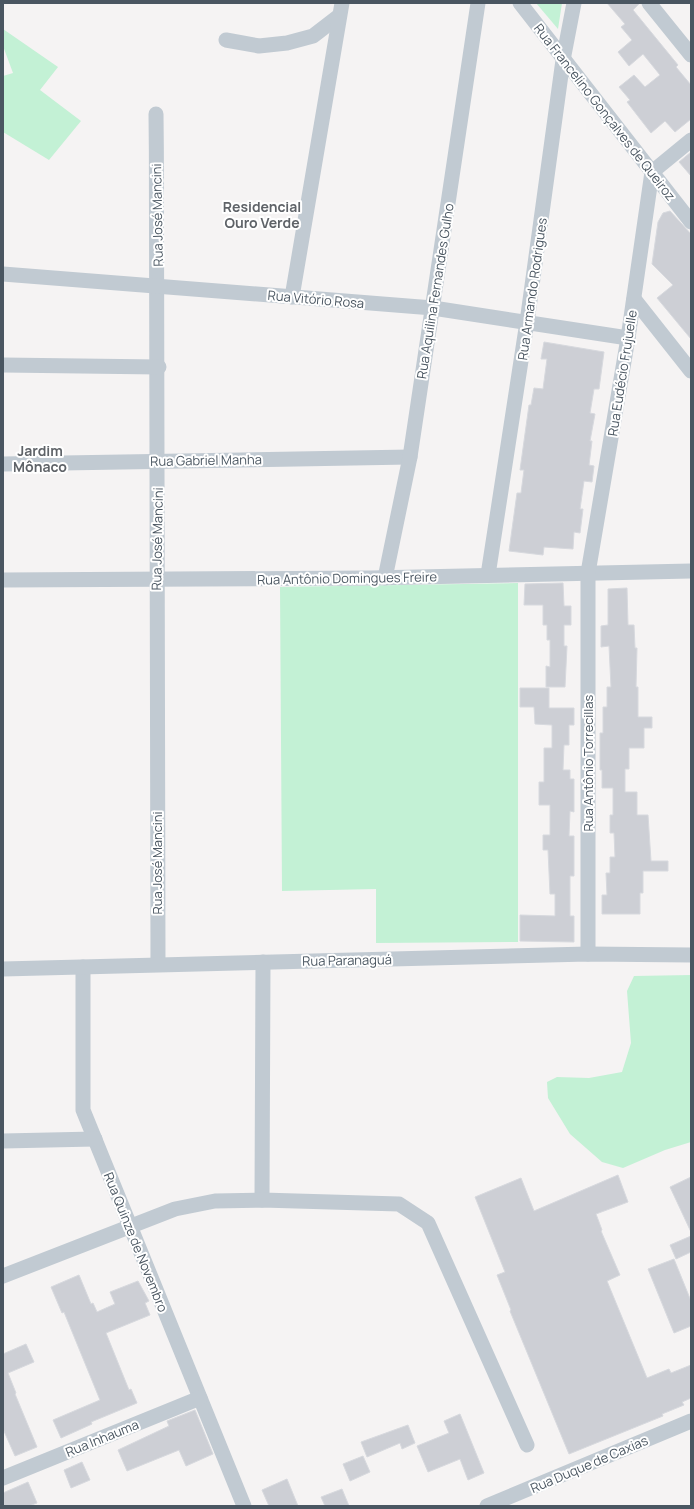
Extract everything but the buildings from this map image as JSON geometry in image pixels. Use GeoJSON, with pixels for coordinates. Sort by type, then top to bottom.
{"type":"FeatureCollection","features":[{"type":"Feature","properties":{"kind":"street","name":"Rua Aquilina Fernandes Gulho"},"geometry":{"type":"LineString","coordinates":[[385,578],[410,458],[478,3]]}},
{"type":"Feature","properties":{"kind":"street","name":"Rua Francelino Gonçalves de Queiroz"},"geometry":{"type":"LineString","coordinates":[[520,3],[691,222]]}},
{"type":"Feature","properties":{"kind":"street","name":"Rua Armando Rodrigues"},"geometry":{"type":"LineString","coordinates":[[488,576],[527,322],[564,60],[574,3]]}},
{"type":"Feature","properties":{"kind":"street"},"geometry":{"type":"LineString","coordinates":[[650,3],[691,55]]}},
{"type":"Feature","properties":{"kind":"street"},"geometry":{"type":"LineString","coordinates":[[226,40],[259,46],[287,43],[313,36],[340,9]]}},
{"type":"Feature","properties":{"kind":"street"},"geometry":{"type":"LineString","coordinates":[[292,297],[340,9]]}},
{"type":"Feature","properties":{"kind":"street","name":"Rua José Mancini"},"geometry":{"type":"LineString","coordinates":[[156,114],[159,367],[156,580],[158,964]]}},
{"type":"Feature","properties":{"kind":"street"},"geometry":{"type":"LineString","coordinates":[[652,172],[691,140]]}},
{"type":"Feature","properties":{"kind":"street","name":"Rua Eudécio Frujuelle"},"geometry":{"type":"LineString","coordinates":[[588,573],[628,338],[652,172]]}},
{"type":"Feature","properties":{"kind":"street","name":"Rua Vitório Rosa"},"geometry":{"type":"LineString","coordinates":[[3,274],[433,308],[628,338]]}},
{"type":"Feature","properties":{"kind":"street"},"geometry":{"type":"LineString","coordinates":[[634,299],[691,370]]}},
{"type":"Feature","properties":{"kind":"street"},"geometry":{"type":"LineString","coordinates":[[3,365],[159,367]]}},
{"type":"Feature","properties":{"kind":"street","name":"Rua Gabriel Manha"},"geometry":{"type":"LineString","coordinates":[[3,464],[158,460],[410,458]]}},
{"type":"Feature","properties":{"kind":"street","name":"Rua Antônio Domingues Freire"},"geometry":{"type":"LineString","coordinates":[[3,580],[385,578],[691,571]]}},
{"type":"Feature","properties":{"kind":"street","name":"Rua Antônio Torrecillas"},"geometry":{"type":"LineString","coordinates":[[588,573],[588,954]]}},
{"type":"Feature","properties":{"kind":"street","name":"Rua Paranaguá"},"geometry":{"type":"LineString","coordinates":[[3,969],[588,954],[691,955]]}},
{"type":"Feature","properties":{"kind":"street"},"geometry":{"type":"LineString","coordinates":[[262,1200],[263,962]]}},
{"type":"Feature","properties":{"kind":"street","name":"Rua Quinze de Novembro"},"geometry":{"type":"LineString","coordinates":[[83,967],[83,1110],[244,1506]]}},
{"type":"Feature","properties":{"kind":"street"},"geometry":{"type":"LineString","coordinates":[[3,1141],[95,1139]]}},
{"type":"Feature","properties":{"kind":"street"},"geometry":{"type":"LineString","coordinates":[[3,1276],[175,1209],[215,1202],[262,1200],[399,1204],[428,1223],[527,1445]]}},
{"type":"Feature","properties":{"kind":"street","name":"Rua Inhauma"},"geometry":{"type":"LineString","coordinates":[[3,1478],[200,1398]]}},
{"type":"Feature","properties":{"kind":"street","name":"Rua Duque de Caxias"},"geometry":{"type":"LineString","coordinates":[[487,1506],[691,1421]]}},
{"type":"Feature","properties":{"kind":"green space"},"geometry":{"type":"Polygon","coordinates":[[[536,3],[562,3],[558,29],[536,3]]]}},
{"type":"Feature","properties":{"kind":"green space"},"geometry":{"type":"Polygon","coordinates":[[[3,29],[58,67],[40,90],[81,121],[49,160],[3,132],[3,76],[13,73],[3,46],[3,29]]]}},
{"type":"Feature","properties":{"kind":"green space"},"geometry":{"type":"Polygon","coordinates":[[[518,583],[518,942],[376,943],[376,889],[282,891],[280,587],[518,583]]]}},
{"type":"Feature","properties":{"kind":"green space"},"geometry":{"type":"Polygon","coordinates":[[[691,975],[691,1142],[665,1150],[623,1168],[602,1162],[570,1134],[548,1098],[547,1082],[557,1077],[589,1078],[622,1072],[631,1043],[627,991],[634,976],[691,975]]]}},
{"type":"Feature","properties":{"kind":"district","name":"Residencial Ouro Verde"},"geometry":{"type":"Point","coordinates":[262,214]}},
{"type":"Feature","properties":{"kind":"district","name":"Jardim Mônaco"},"geometry":{"type":"Point","coordinates":[40,458]}}]}
